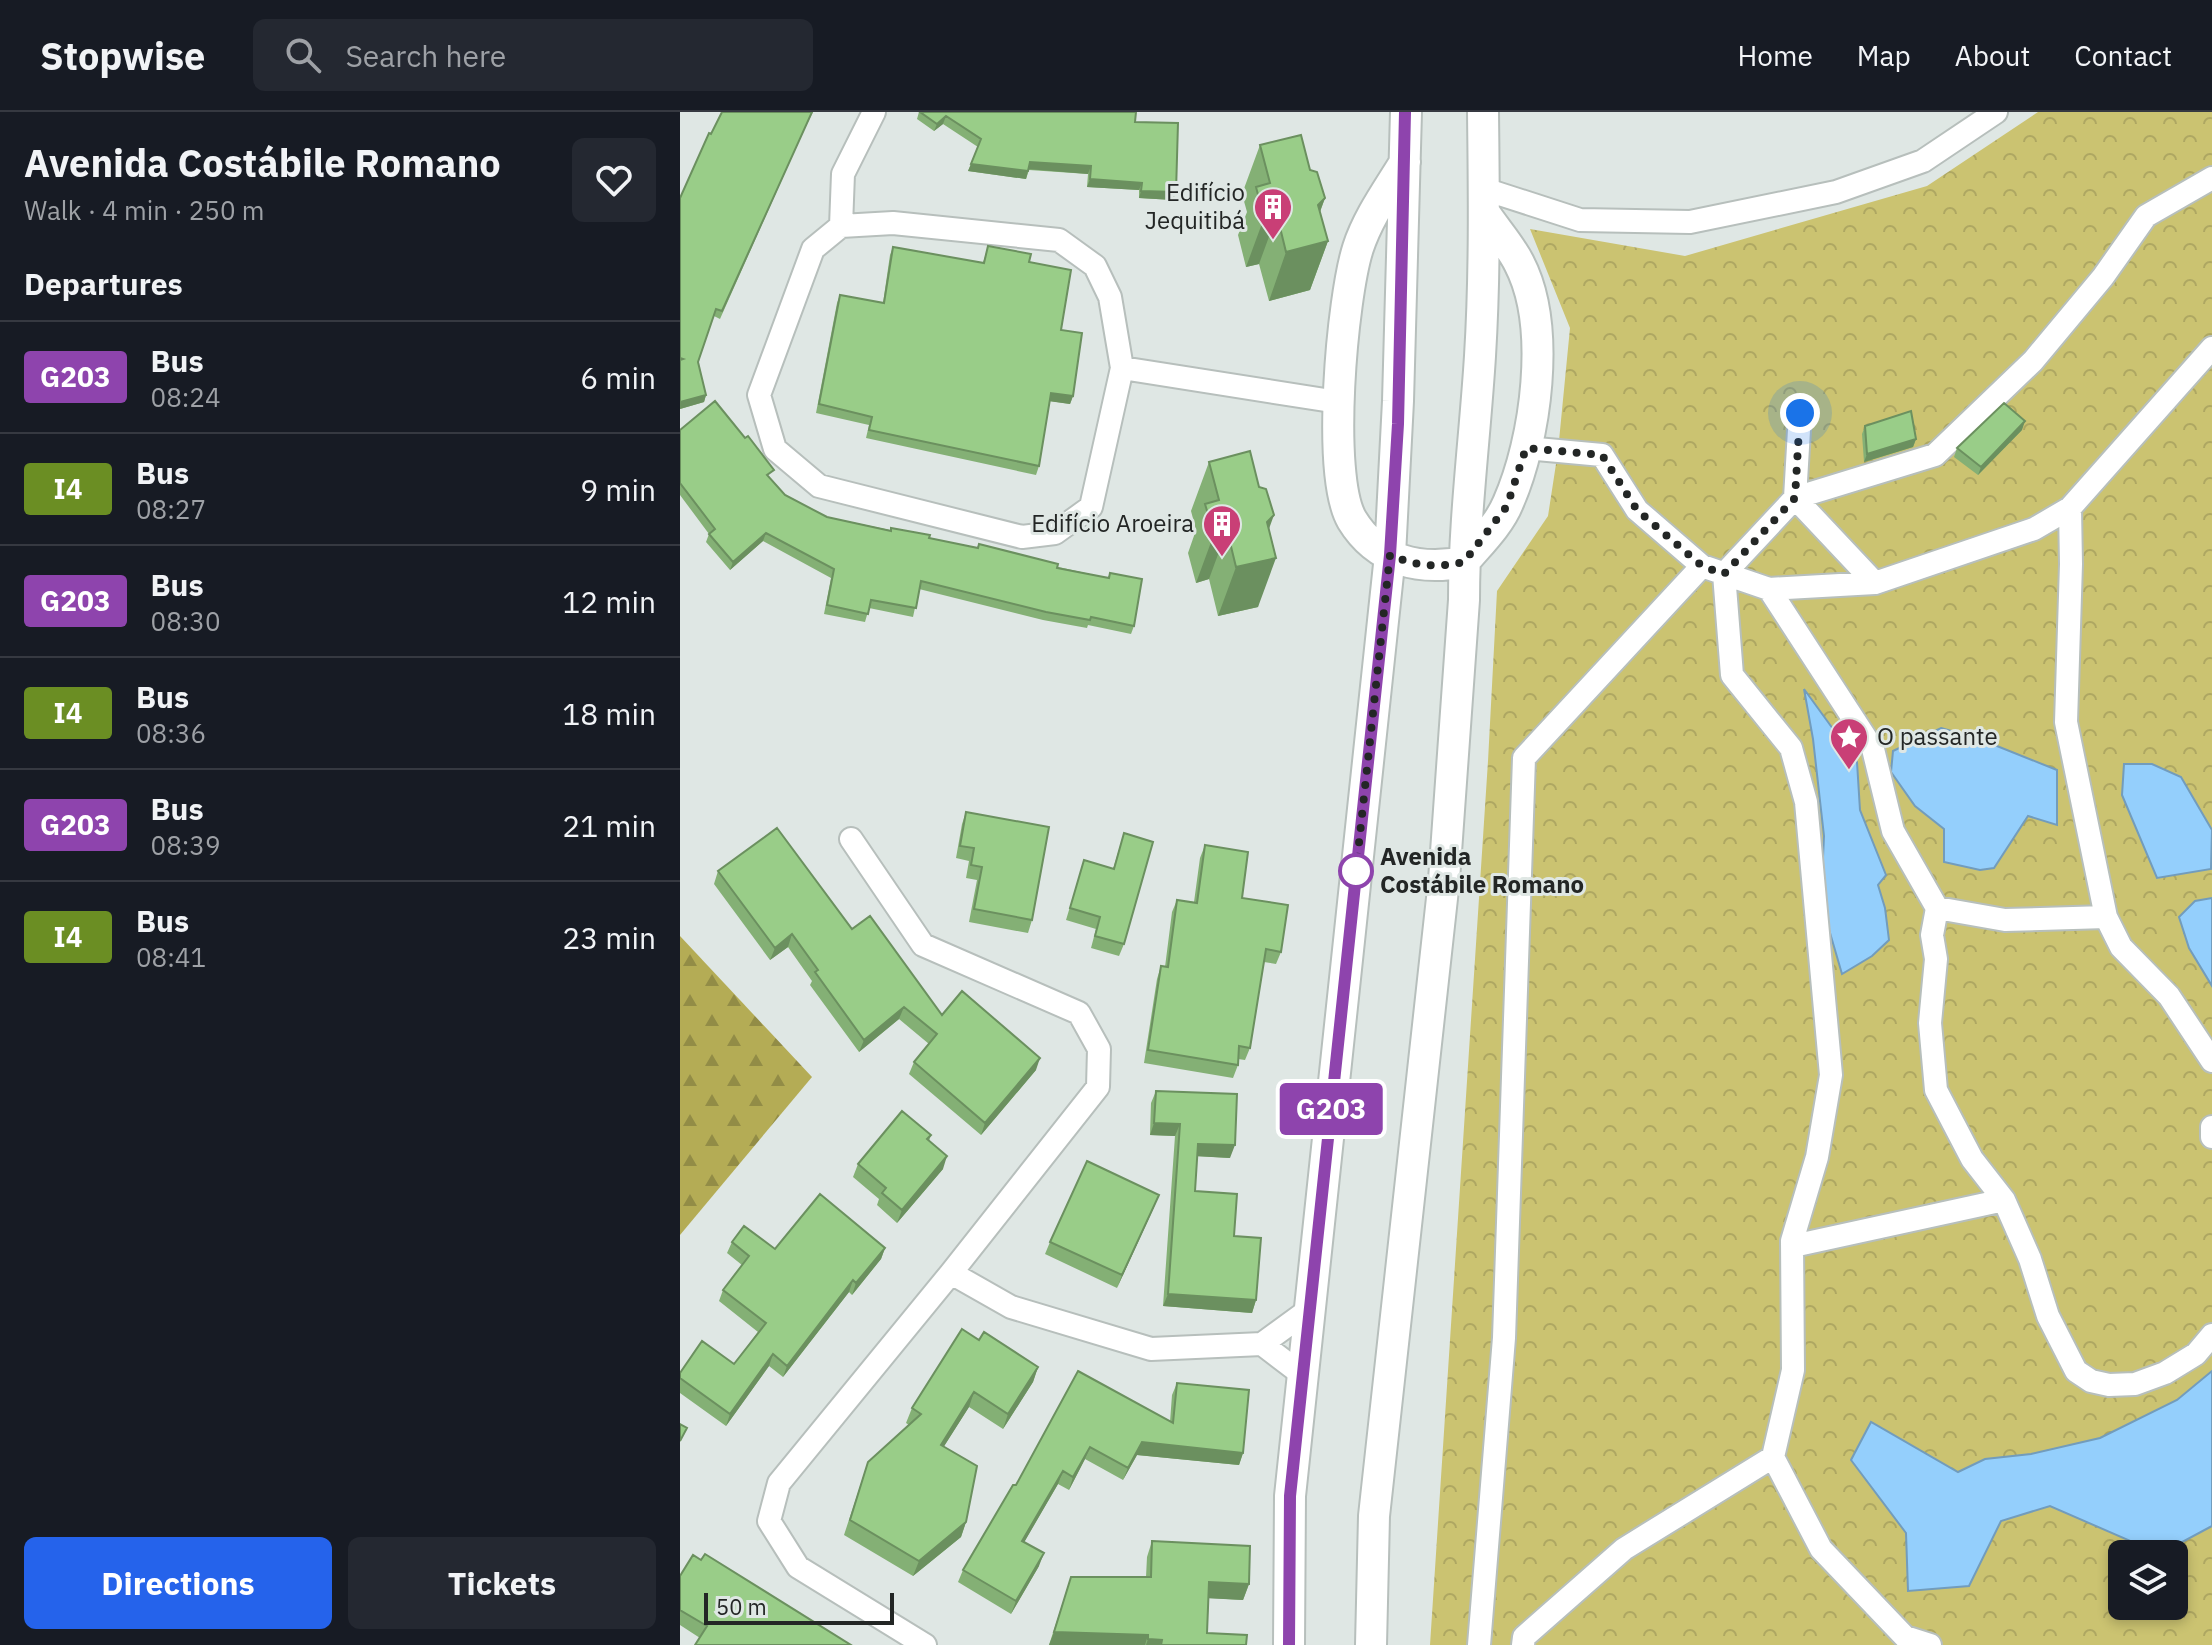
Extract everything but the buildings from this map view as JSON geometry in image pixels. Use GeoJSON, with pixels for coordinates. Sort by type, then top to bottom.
{"type":"FeatureCollection","features":[{"type":"Feature","properties":{"kind":"main road"},"geometry":{"type":"LineString","coordinates":[[1289,1645],[1290,1496],[1390,555],[1396,472],[1406,112]]}},
{"type":"Feature","properties":{"kind":"main road"},"geometry":{"type":"LineString","coordinates":[[1371,1645],[1374,1516],[1444,880],[1480,355],[1483,112]]}},
{"type":"Feature","properties":{"kind":"main road"},"geometry":{"type":"LineString","coordinates":[[1406,161],[1372,216],[1358,248],[1347,295],[1338,402],[1340,470],[1350,518],[1365,538],[1410,564],[1428,567],[1464,562],[1507,506],[1526,448],[1535,368],[1535,317],[1519,263],[1484,201]]}},
{"type":"Feature","properties":{"kind":"street"},"geometry":{"type":"LineString","coordinates":[[841,226],[843,174],[874,112]]}},
{"type":"Feature","properties":{"kind":"street"},"geometry":{"type":"LineString","coordinates":[[1484,201],[1580,220],[1690,222],[1836,192],[1923,161],[1996,112]]}},
{"type":"Feature","properties":{"kind":"street"},"geometry":{"type":"LineString","coordinates":[[1930,1645],[1906,1641],[1821,1549],[1773,1457],[1793,1370],[1793,1246],[1817,1157],[1831,1075],[1806,802],[1791,748],[1732,675],[1724,574],[1795,498],[1935,455],[2033,361],[2103,277],[2146,216],[2212,178]]}},
{"type":"Feature","properties":{"kind":"street"},"geometry":{"type":"LineString","coordinates":[[893,223],[1059,240],[1095,266],[1110,297],[1122,368],[1091,507],[1055,533],[1022,537],[819,486],[775,449],[759,395],[813,249],[841,226],[893,223]]}},
{"type":"Feature","properties":{"kind":"street"},"geometry":{"type":"LineString","coordinates":[[1526,448],[1602,455],[1637,510],[1702,566],[1769,589],[1875,583],[2034,529],[2070,508],[2212,348]]}},
{"type":"Feature","properties":{"kind":"street"},"geometry":{"type":"LineString","coordinates":[[1122,368],[1338,402]]}},
{"type":"Feature","properties":{"kind":"street"},"geometry":{"type":"LineString","coordinates":[[1800,413],[1795,498],[1875,583]]}},
{"type":"Feature","properties":{"kind":"street"},"geometry":{"type":"LineString","coordinates":[[2070,508],[2066,722],[2106,917],[2121,947],[2169,996],[2212,1061]]}},
{"type":"Feature","properties":{"kind":"street"},"geometry":{"type":"LineString","coordinates":[[1479,1645],[1504,1338],[1524,758],[1702,566]]}},
{"type":"Feature","properties":{"kind":"street"},"geometry":{"type":"LineString","coordinates":[[1769,589],[1873,749],[1893,831],[1937,908],[1932,935],[1936,959],[1930,1023],[1936,1090],[1972,1159],[2004,1200],[2030,1259],[2048,1316],[2076,1371],[2091,1381],[2109,1385],[2135,1384],[2165,1373],[2196,1354],[2212,1335]]}},
{"type":"Feature","properties":{"kind":"street"},"geometry":{"type":"LineString","coordinates":[[851,839],[923,945],[1079,1013],[1099,1049],[1098,1087],[779,1483],[769,1521],[798,1567],[925,1645]]}},
{"type":"Feature","properties":{"kind":"street"},"geometry":{"type":"LineString","coordinates":[[1937,908],[2005,920],[2106,917]]}},
{"type":"Feature","properties":{"kind":"street"},"geometry":{"type":"LineString","coordinates":[[2212,1127],[2212,1137]]}},
{"type":"Feature","properties":{"kind":"street"},"geometry":{"type":"LineString","coordinates":[[1793,1246],[2004,1200]]}},
{"type":"Feature","properties":{"kind":"street"},"geometry":{"type":"LineString","coordinates":[[951,1273],[1011,1307],[1151,1349],[1262,1344],[1310,1309]]}},
{"type":"Feature","properties":{"kind":"street"},"geometry":{"type":"LineString","coordinates":[[1262,1344],[1304,1376]]}},
{"type":"Feature","properties":{"kind":"street"},"geometry":{"type":"LineString","coordinates":[[1523,1645],[1524,1637],[1624,1549],[1773,1457]]}},
{"type":"Feature","properties":{"kind":"green space"},"geometry":{"type":"Polygon","coordinates":[[[2038,112],[2212,112],[2212,1645],[1430,1645],[1497,591],[1548,516],[1570,328],[1530,229],[1685,256],[1927,186],[2038,112]]]}},
{"type":"Feature","properties":{"kind":"green space"},"geometry":{"type":"Polygon","coordinates":[[[680,936],[812,1077],[680,1235],[680,936]]]}},
{"type":"Feature","properties":{"kind":"water"},"geometry":{"type":"Polygon","coordinates":[[[1804,689],[1857,762],[1860,810],[1886,875],[1878,885],[1889,940],[1872,956],[1842,974],[1821,902],[1824,836],[1804,689]]]}},
{"type":"Feature","properties":{"kind":"water"},"geometry":{"type":"Polygon","coordinates":[[[1941,728],[1982,740],[2057,770],[2057,825],[2028,816],[1994,868],[1980,870],[1944,862],[1944,829],[1915,806],[1891,772],[1893,751],[1941,728]]]}},
{"type":"Feature","properties":{"kind":"water"},"geometry":{"type":"Polygon","coordinates":[[[2124,764],[2152,764],[2181,777],[2212,830],[2211,869],[2157,878],[2122,795],[2124,764]]]}},
{"type":"Feature","properties":{"kind":"water"},"geometry":{"type":"Polygon","coordinates":[[[2212,898],[2212,986],[2189,948],[2179,917],[2195,901],[2212,898]]]}},
{"type":"Feature","properties":{"kind":"water"},"geometry":{"type":"Polygon","coordinates":[[[2212,1371],[2212,1526],[2186,1540],[2128,1540],[2050,1506],[2001,1521],[1969,1586],[1908,1591],[1906,1533],[1851,1460],[1871,1422],[1958,1472],[1985,1459],[2031,1454],[2100,1438],[2177,1400],[2212,1371]]]}},
{"type":"Feature","properties":{"kind":"bus line","name":"G203"},"geometry":{"type":"LineString","coordinates":[[1289,1645],[1290,1496],[1390,555],[1398,424],[1405,112]]}},
{"type":"Feature","properties":{"kind":"place","name":"Edifício Jequitibá"},"geometry":{"type":"Point","coordinates":[1273,241]}},
{"type":"Feature","properties":{"kind":"place","name":"Edifício Aroeira"},"geometry":{"type":"Point","coordinates":[1222,558]}},
{"type":"Feature","properties":{"kind":"place","name":"O passante"},"geometry":{"type":"Point","coordinates":[1849,771]}},
{"type":"Feature","properties":{"kind":"place","name":"Avenida Costábile Romano"},"geometry":{"type":"Point","coordinates":[1356,871]}},
{"type":"Feature","properties":{"kind":"route"},"geometry":{"type":"LineString","coordinates":[[1356,871],[1390,555],[1410,564],[1428,567],[1464,562],[1507,506],[1526,448],[1602,455],[1637,510],[1702,566],[1724,574],[1795,498],[1800,413]]}}]}
